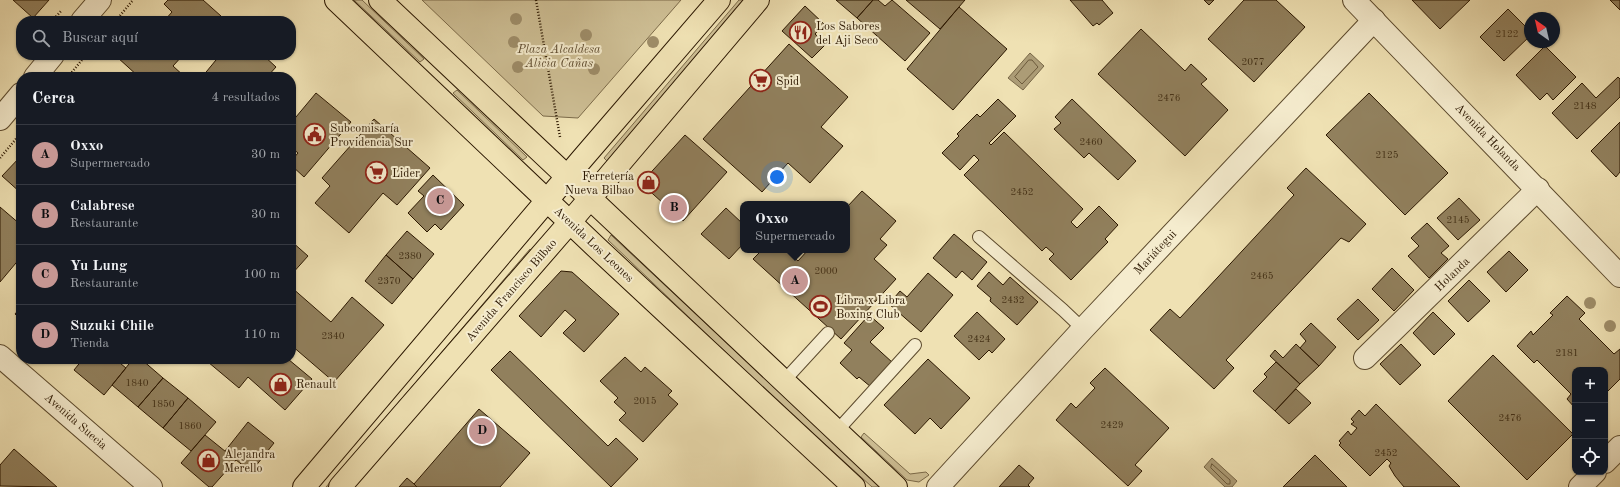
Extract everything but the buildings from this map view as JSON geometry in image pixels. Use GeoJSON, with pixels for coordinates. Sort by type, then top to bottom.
{"type":"FeatureCollection","features":[{"type":"Feature","properties":{"kind":"main road","name":"Avenida Los Leones"},"geometry":{"type":"LineString","coordinates":[[336,0],[570,222],[854,487]]}},
{"type":"Feature","properties":{"kind":"main road"},"geometry":{"type":"LineString","coordinates":[[380,0],[896,487]]}},
{"type":"Feature","properties":{"kind":"main road"},"geometry":{"type":"LineString","coordinates":[[304,487],[719,0]]}},
{"type":"Feature","properties":{"kind":"main road","name":"Avenida Francisco Bilbao"},"geometry":{"type":"LineString","coordinates":[[340,487],[570,222],[758,0]]}},
{"type":"Feature","properties":{"kind":"street"},"geometry":{"type":"LineString","coordinates":[[86,16],[100,0]]}},
{"type":"Feature","properties":{"kind":"street","name":"Avenida Holanda"},"geometry":{"type":"LineString","coordinates":[[1354,0],[1538,189],[1620,276]]}},
{"type":"Feature","properties":{"kind":"street","name":"Mariátegui"},"geometry":{"type":"LineString","coordinates":[[938,487],[1083,329],[1374,20]]}},
{"type":"Feature","properties":{"kind":"street"},"geometry":{"type":"LineString","coordinates":[[39,72],[50,60]]}},
{"type":"Feature","properties":{"kind":"street"},"geometry":{"type":"LineString","coordinates":[[0,118],[16,100]]}},
{"type":"Feature","properties":{"kind":"street","name":"Holanda"},"geometry":{"type":"LineString","coordinates":[[1365,358],[1538,189]]}},
{"type":"Feature","properties":{"kind":"street","name":"Avenida Suecia"},"geometry":{"type":"LineString","coordinates":[[0,356],[151,487]]}},
{"type":"Feature","properties":{"kind":"street"},"geometry":{"type":"LineString","coordinates":[[1580,487],[1592,475]]}},
{"type":"Feature","properties":{"kind":"lane"},"geometry":{"type":"LineString","coordinates":[[979,237],[1083,329]]}},
{"type":"Feature","properties":{"kind":"lane"},"geometry":{"type":"LineString","coordinates":[[783,382],[828,333]]}},
{"type":"Feature","properties":{"kind":"lane"},"geometry":{"type":"LineString","coordinates":[[836,432],[915,345]]}},
{"type":"Feature","properties":{"kind":"path"},"geometry":{"type":"LineString","coordinates":[[119,16],[132,0]]}},
{"type":"Feature","properties":{"kind":"path"},"geometry":{"type":"LineString","coordinates":[[536,0],[560,139]]}},
{"type":"Feature","properties":{"kind":"path"},"geometry":{"type":"LineString","coordinates":[[72,72],[82,60]]}},
{"type":"Feature","properties":{"kind":"path"},"geometry":{"type":"LineString","coordinates":[[0,158],[16,139]]}},
{"type":"Feature","properties":{"kind":"green space"},"geometry":{"type":"Polygon","coordinates":[[[354,0],[362,0],[424,59],[420,62],[354,0]]]}},
{"type":"Feature","properties":{"kind":"green space","name":"Plaza Alcaldesa Alicia Cañas"},"geometry":{"type":"Polygon","coordinates":[[[422,0],[681,0],[578,118],[543,116],[422,0]]]}},
{"type":"Feature","properties":{"kind":"green space"},"geometry":{"type":"Polygon","coordinates":[[[739,0],[745,0],[607,161],[604,158],[739,0]]]}},
{"type":"Feature","properties":{"kind":"green space"},"geometry":{"type":"Polygon","coordinates":[[[457,90],[527,157],[523,160],[453,93],[457,90]]]}},
{"type":"Feature","properties":{"kind":"green space"},"geometry":{"type":"Polygon","coordinates":[[[611,235],[881,487],[872,487],[758,383],[608,240],[611,235]]]}},
{"type":"Feature","properties":{"kind":"green space"},"geometry":{"type":"Polygon","coordinates":[[[530,249],[532,252],[332,487],[326,487],[530,249]]]}},
{"type":"Feature","properties":{"kind":"green space"},"geometry":{"type":"Polygon","coordinates":[[[864,433],[910,474],[926,472],[929,475],[919,482],[907,480],[861,437],[864,433]]]}},
{"type":"Feature","properties":{"kind":"water"},"geometry":{"type":"Polygon","coordinates":[[[1030,53],[1044,66],[1023,90],[1008,78],[1030,53]]]}},
{"type":"Feature","properties":{"kind":"water"},"geometry":{"type":"Polygon","coordinates":[[[1212,458],[1237,481],[1232,487],[1225,487],[1204,467],[1212,458]]]}},
{"type":"Feature","properties":{"kind":"place","name":"Los Sabores del Aji Seco"},"geometry":{"type":"Point","coordinates":[800,33]}},
{"type":"Feature","properties":{"kind":"place","name":"Spid"},"geometry":{"type":"Point","coordinates":[760,81]}},
{"type":"Feature","properties":{"kind":"place","name":"Subcomisaría Providencia Sur"},"geometry":{"type":"Point","coordinates":[315,135]}},
{"type":"Feature","properties":{"kind":"place","name":"Lider"},"geometry":{"type":"Point","coordinates":[376,173]}},
{"type":"Feature","properties":{"kind":"place","name":"Ferretería Nueva Bilbao"},"geometry":{"type":"Point","coordinates":[649,183]}},
{"type":"Feature","properties":{"kind":"place","name":"Yu Lung"},"geometry":{"type":"Point","coordinates":[440,201]}},
{"type":"Feature","properties":{"kind":"place","name":"Calabrese"},"geometry":{"type":"Point","coordinates":[674,208]}},
{"type":"Feature","properties":{"kind":"place","name":"Oxxo"},"geometry":{"type":"Point","coordinates":[795,281]}},
{"type":"Feature","properties":{"kind":"place","name":"Libra x Libra Boxing Club"},"geometry":{"type":"Point","coordinates":[821,307]}},
{"type":"Feature","properties":{"kind":"place","name":"Renault"},"geometry":{"type":"Point","coordinates":[281,384]}},
{"type":"Feature","properties":{"kind":"place","name":"Suzuki Chile"},"geometry":{"type":"Point","coordinates":[482,431]}},
{"type":"Feature","properties":{"kind":"place","name":"Alejandra Merello"},"geometry":{"type":"Point","coordinates":[208,461]}}]}
